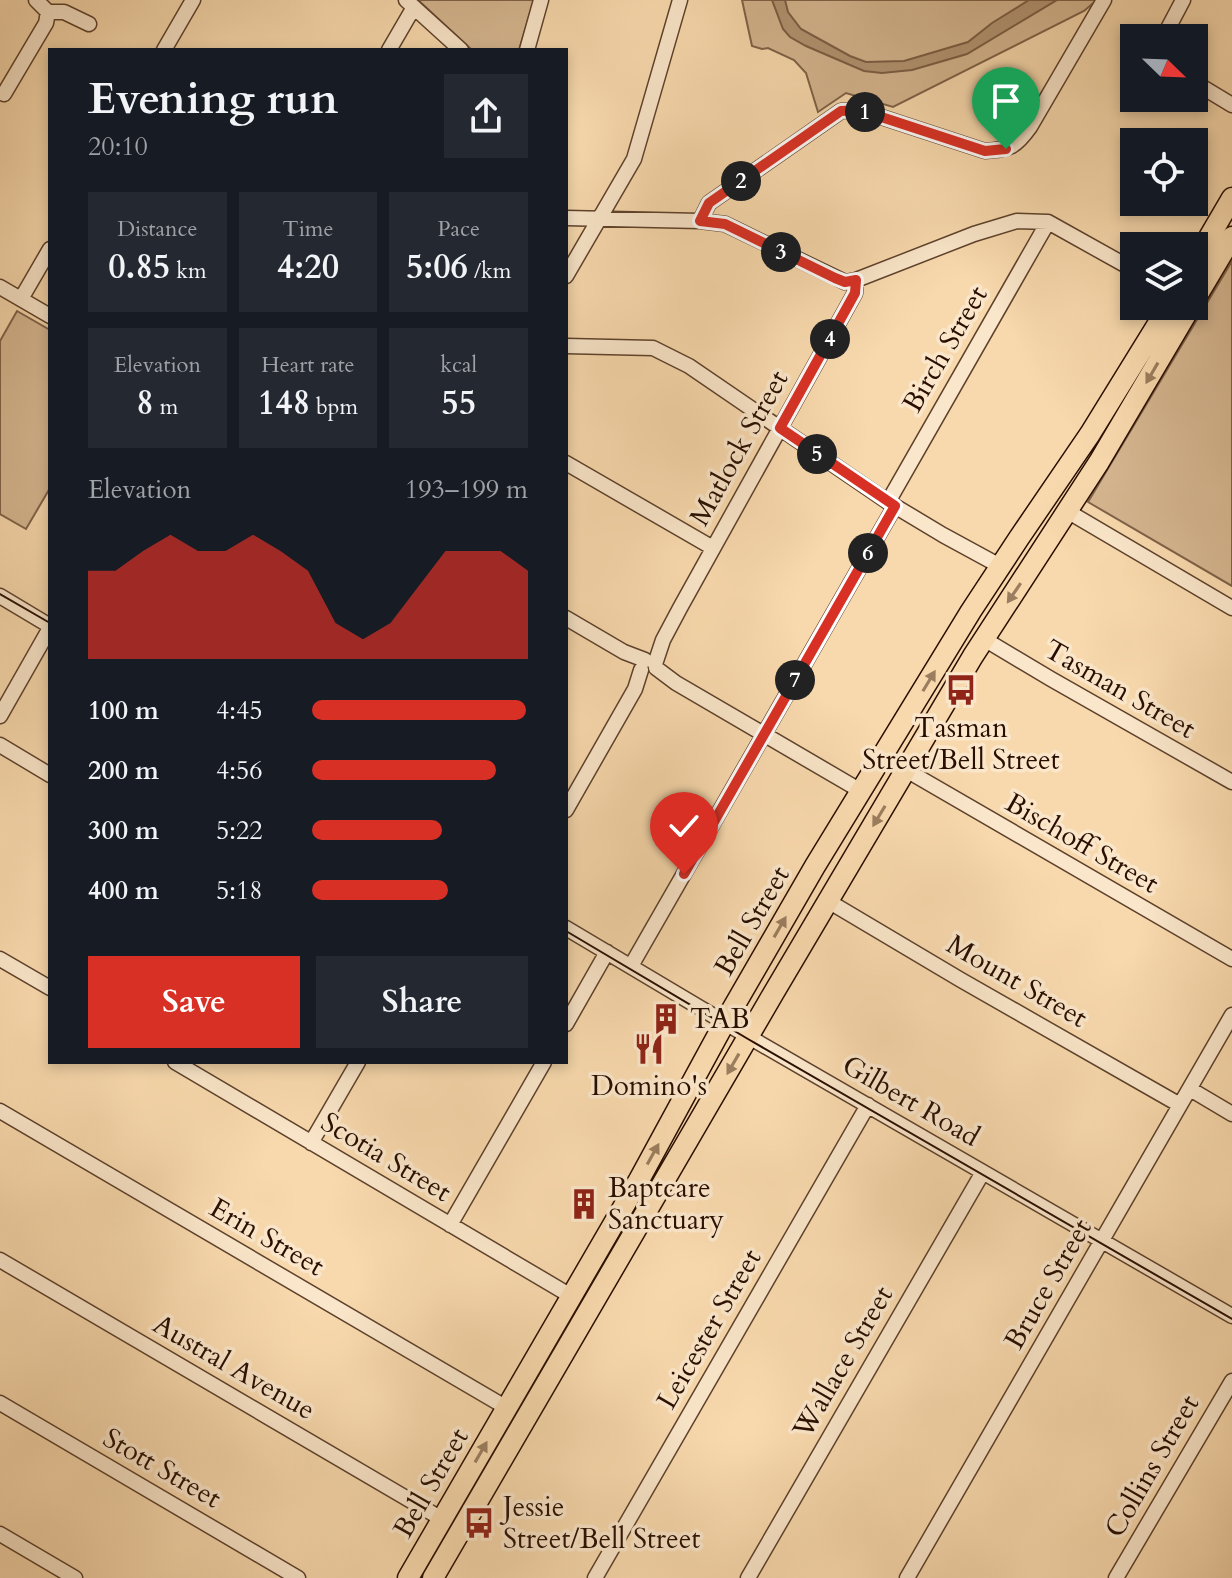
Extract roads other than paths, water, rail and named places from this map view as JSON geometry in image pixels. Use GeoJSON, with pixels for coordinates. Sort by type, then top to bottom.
{"type":"FeatureCollection","features":[{"type":"Feature","properties":{"kind":"highway"},"geometry":{"type":"LineString","coordinates":[[1208,239],[1232,198]]}},
{"type":"Feature","properties":{"kind":"highway","name":"Bell Street"},"geometry":{"type":"LineString","coordinates":[[1208,278],[1232,237]]}},
{"type":"Feature","properties":{"kind":"highway","name":"Bell Street"},"geometry":{"type":"LineString","coordinates":[[412,1569],[639,1180],[815,866],[1000,566],[1090,434],[1160,320]]}},
{"type":"Feature","properties":{"kind":"highway","name":"Bell Street"},"geometry":{"type":"LineString","coordinates":[[439,1576],[828,901],[984,639],[1106,450],[1183,320]]}},
{"type":"Feature","properties":{"kind":"highway"},"geometry":{"type":"LineString","coordinates":[[1019,538],[1046,545]]}},
{"type":"Feature","properties":{"kind":"street"},"geometry":{"type":"LineString","coordinates":[[36,0],[48,12],[64,12],[89,24]]}},
{"type":"Feature","properties":{"kind":"street"},"geometry":{"type":"LineString","coordinates":[[165,48],[193,0]]}},
{"type":"Feature","properties":{"kind":"street"},"geometry":{"type":"LineString","coordinates":[[528,48],[541,0]]}},
{"type":"Feature","properties":{"kind":"street"},"geometry":{"type":"LineString","coordinates":[[568,273],[634,159],[680,0]]}},
{"type":"Feature","properties":{"kind":"street"},"geometry":{"type":"LineString","coordinates":[[700,221],[709,203],[841,111],[860,110],[985,151],[1006,149],[1020,140],[1030,127],[1104,0]]}},
{"type":"Feature","properties":{"kind":"street"},"geometry":{"type":"LineString","coordinates":[[1170,24],[1183,0]]}},
{"type":"Feature","properties":{"kind":"street"},"geometry":{"type":"LineString","coordinates":[[390,48],[410,4],[459,48]]}},
{"type":"Feature","properties":{"kind":"street"},"geometry":{"type":"LineString","coordinates":[[4,94],[46,23],[48,12]]}},
{"type":"Feature","properties":{"kind":"street"},"geometry":{"type":"LineString","coordinates":[[1208,90],[1232,105]]}},
{"type":"Feature","properties":{"kind":"street"},"geometry":{"type":"LineString","coordinates":[[568,218],[725,224],[845,282],[1017,221],[1048,222],[1120,262]]}},
{"type":"Feature","properties":{"kind":"street","name":"Birch Street"},"geometry":{"type":"LineString","coordinates":[[631,966],[764,735],[1048,222]]}},
{"type":"Feature","properties":{"kind":"street"},"geometry":{"type":"LineString","coordinates":[[21,299],[48,252]]}},
{"type":"Feature","properties":{"kind":"street","name":"Matlock Street"},"geometry":{"type":"LineString","coordinates":[[568,806],[855,293],[856,280]]}},
{"type":"Feature","properties":{"kind":"street"},"geometry":{"type":"LineString","coordinates":[[0,287],[48,315]]}},
{"type":"Feature","properties":{"kind":"street"},"geometry":{"type":"LineString","coordinates":[[568,346],[653,348],[689,366],[891,504],[1000,566]]}},
{"type":"Feature","properties":{"kind":"street"},"geometry":{"type":"LineString","coordinates":[[568,464],[713,548]]}},
{"type":"Feature","properties":{"kind":"street"},"geometry":{"type":"LineString","coordinates":[[1067,511],[1232,608]]}},
{"type":"Feature","properties":{"kind":"street"},"geometry":{"type":"LineString","coordinates":[[0,596],[48,626]]}},
{"type":"Feature","properties":{"kind":"street"},"geometry":{"type":"LineString","coordinates":[[568,619],[861,791]]}},
{"type":"Feature","properties":{"kind":"street"},"geometry":{"type":"LineString","coordinates":[[0,716],[48,631]]}},
{"type":"Feature","properties":{"kind":"street","name":"Tasman Street"},"geometry":{"type":"LineString","coordinates":[[984,639],[1232,782]]}},
{"type":"Feature","properties":{"kind":"street"},"geometry":{"type":"LineString","coordinates":[[0,745],[48,774]]}},
{"type":"Feature","properties":{"kind":"street","name":"Bischoff Street"},"geometry":{"type":"LineString","coordinates":[[906,770],[1232,959]]}},
{"type":"Feature","properties":{"kind":"street","name":"Mount Street"},"geometry":{"type":"LineString","coordinates":[[828,901],[1180,1105]]}},
{"type":"Feature","properties":{"kind":"street","name":"Gilbert Road"},"geometry":{"type":"LineString","coordinates":[[568,929],[1232,1316]]}},
{"type":"Feature","properties":{"kind":"street"},"geometry":{"type":"LineString","coordinates":[[568,1020],[607,952]]}},
{"type":"Feature","properties":{"kind":"street"},"geometry":{"type":"LineString","coordinates":[[0,959],[48,987]]}},
{"type":"Feature","properties":{"kind":"street","name":"Bruce Street"},"geometry":{"type":"LineString","coordinates":[[907,1578],[1232,1015]]}},
{"type":"Feature","properties":{"kind":"street","name":"Scotia Street"},"geometry":{"type":"LineString","coordinates":[[178,1064],[571,1296]]}},
{"type":"Feature","properties":{"kind":"street"},"geometry":{"type":"LineString","coordinates":[[311,1143],[357,1064]]}},
{"type":"Feature","properties":{"kind":"street"},"geometry":{"type":"LineString","coordinates":[[450,1225],[543,1064]]}},
{"type":"Feature","properties":{"kind":"street"},"geometry":{"type":"LineString","coordinates":[[1190,1089],[1232,1114]]}},
{"type":"Feature","properties":{"kind":"street","name":"Leicester Street"},"geometry":{"type":"LineString","coordinates":[[595,1578],[868,1105]]}},
{"type":"Feature","properties":{"kind":"street","name":"Erin Street"},"geometry":{"type":"LineString","coordinates":[[0,1111],[507,1408]]}},
{"type":"Feature","properties":{"kind":"street","name":"Wallace Street"},"geometry":{"type":"LineString","coordinates":[[748,1578],[983,1172]]}},
{"type":"Feature","properties":{"kind":"street","name":"Austral Avenue"},"geometry":{"type":"LineString","coordinates":[[0,1260],[442,1519]]}},
{"type":"Feature","properties":{"kind":"street","name":"Collins Street"},"geometry":{"type":"LineString","coordinates":[[1116,1578],[1232,1381]]}},
{"type":"Feature","properties":{"kind":"street","name":"Stott Street"},"geometry":{"type":"LineString","coordinates":[[0,1403],[298,1578]]}},
{"type":"Feature","properties":{"kind":"street"},"geometry":{"type":"LineString","coordinates":[[0,1534],[75,1578]]}},
{"type":"Feature","properties":{"kind":"street"},"geometry":{"type":"LineString","coordinates":[[412,1569],[439,1576]]}},
{"type":"Feature","properties":{"kind":"tram line"},"geometry":{"type":"LineString","coordinates":[[0,594],[48,622]]}},
{"type":"Feature","properties":{"kind":"tram line"},"geometry":{"type":"LineString","coordinates":[[568,932],[1232,1319]]}},
{"type":"Feature","properties":{"kind":"place","name":"Tasman Street/Bell Street"},"geometry":{"type":"Point","coordinates":[961,690]}},
{"type":"Feature","properties":{"kind":"place","name":"TAB"},"geometry":{"type":"Point","coordinates":[666,1019]}},
{"type":"Feature","properties":{"kind":"place","name":"Domino's"},"geometry":{"type":"Point","coordinates":[649,1049]}},
{"type":"Feature","properties":{"kind":"place","name":"Baptcare Sanctuary"},"geometry":{"type":"Point","coordinates":[584,1204]}},
{"type":"Feature","properties":{"kind":"place","name":"Jessie Street/Bell Street"},"geometry":{"type":"Point","coordinates":[479,1523]}}]}
